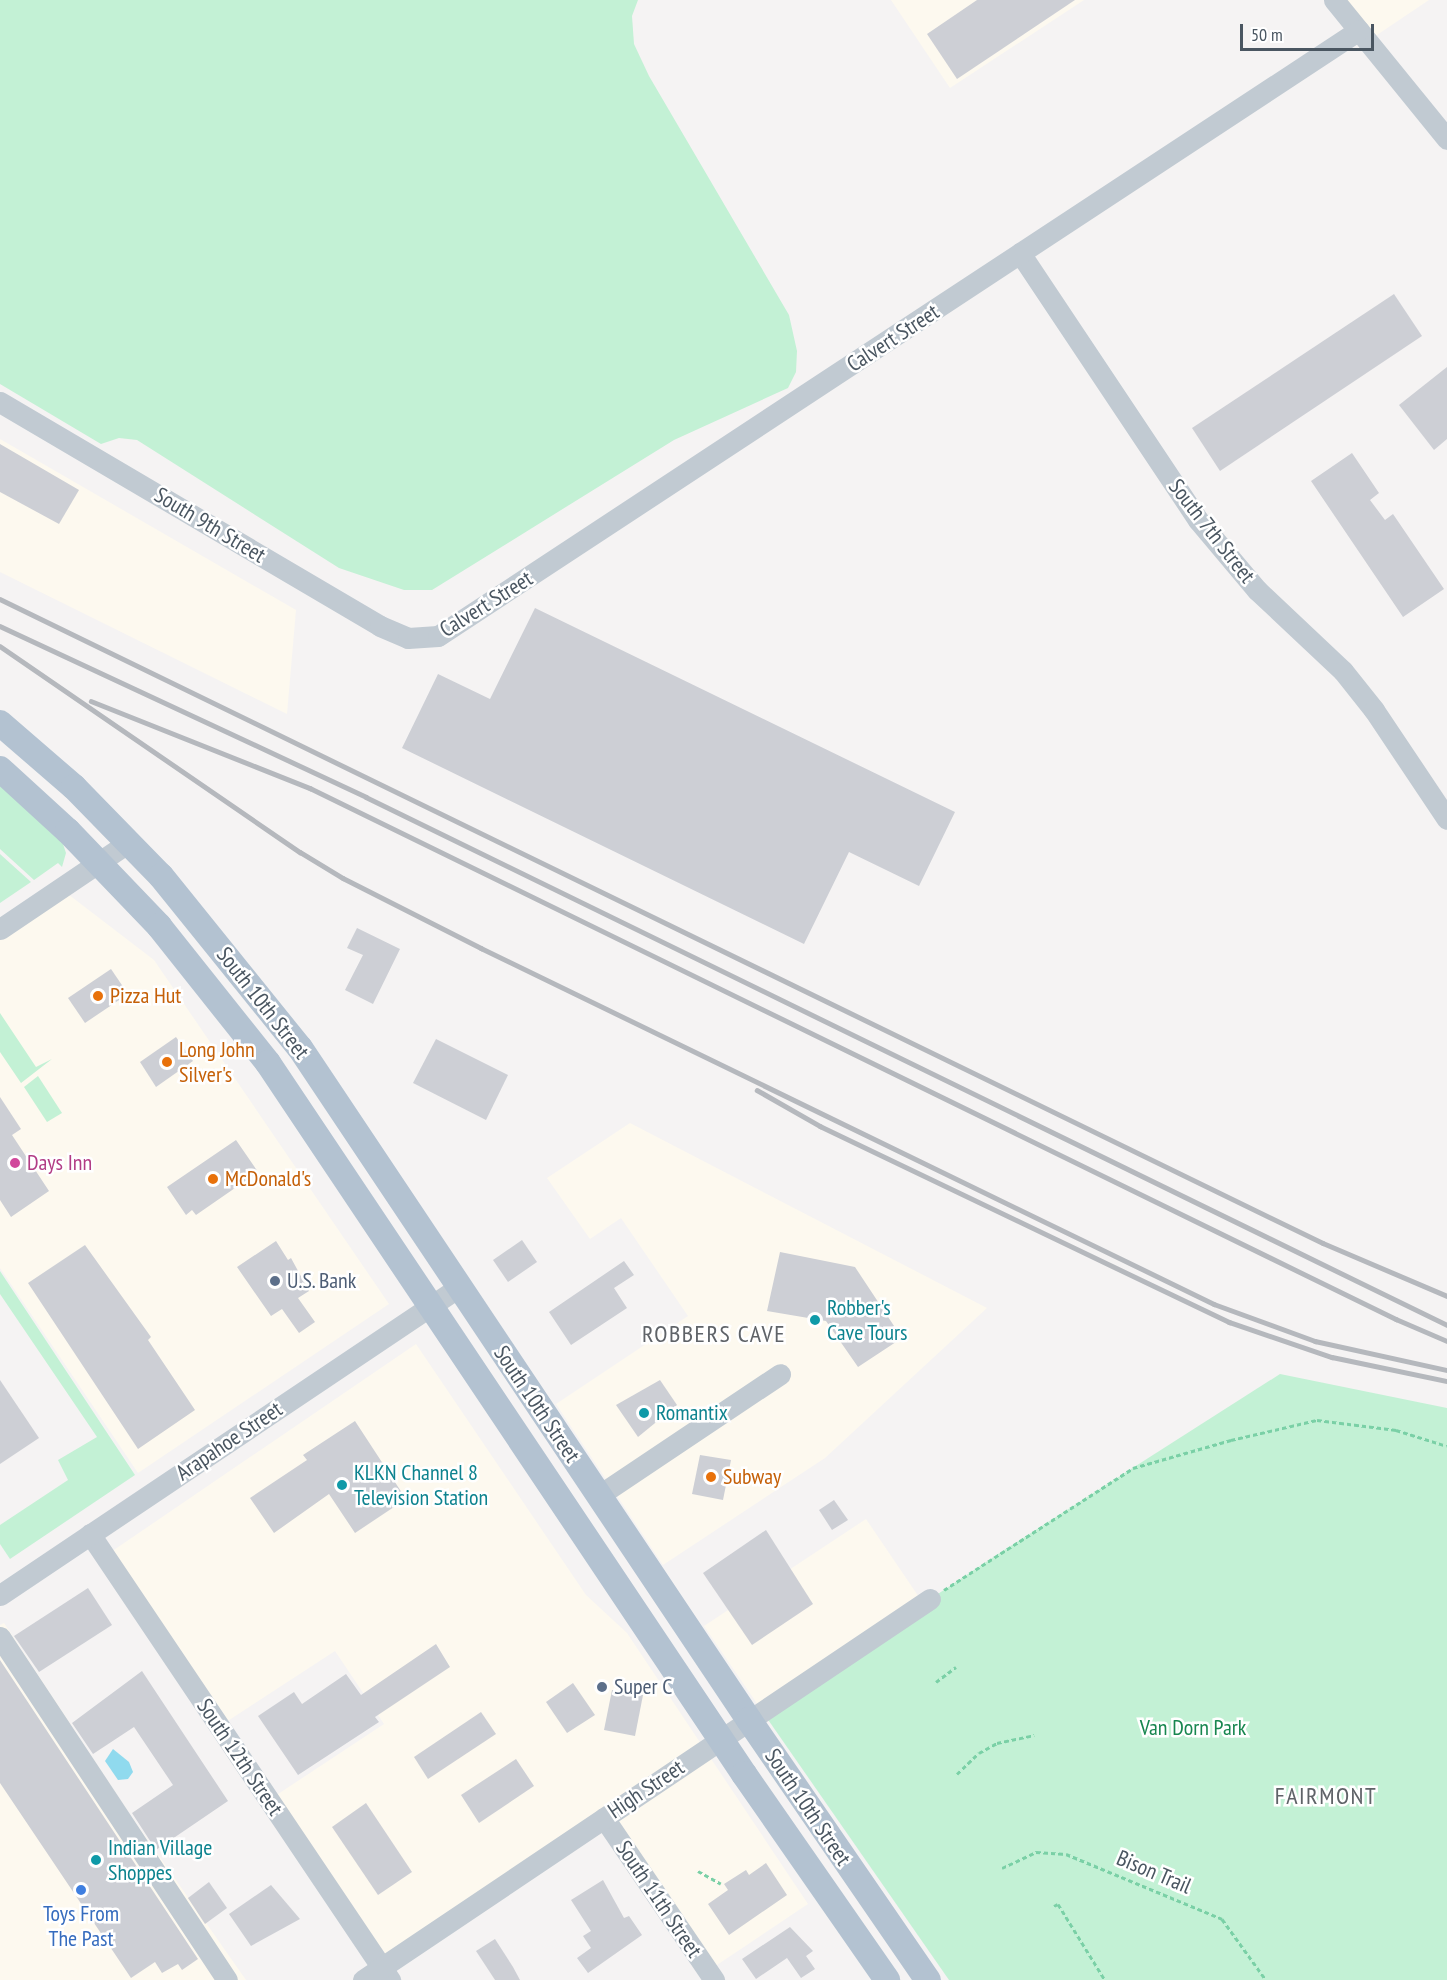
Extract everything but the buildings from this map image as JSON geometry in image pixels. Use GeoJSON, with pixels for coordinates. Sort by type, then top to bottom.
{"type":"FeatureCollection","features":[{"type":"Feature","properties":{"kind":"main road","name":"South 10th Street"},"geometry":{"type":"LineString","coordinates":[[0,723],[74,787],[129,842],[201,924],[300,1048],[598,1496],[928,1980]]}},
{"type":"Feature","properties":{"kind":"main road","name":"South 10th Street"},"geometry":{"type":"LineString","coordinates":[[0,769],[100,862],[234,1017],[721,1739],[887,1980]]}},
{"type":"Feature","properties":{"kind":"street"},"geometry":{"type":"LineString","coordinates":[[1334,0],[1447,139]]}},
{"type":"Feature","properties":{"kind":"street","name":"Calvert Street"},"geometry":{"type":"LineString","coordinates":[[423,640],[438,636],[480,611],[1359,30]]}},
{"type":"Feature","properties":{"kind":"street","name":"South 7th Street"},"geometry":{"type":"LineString","coordinates":[[1020,254],[1198,520],[1257,590],[1343,671],[1374,711],[1447,819]]}},
{"type":"Feature","properties":{"kind":"street","name":"South 9th Street"},"geometry":{"type":"LineString","coordinates":[[0,402],[380,626],[408,638],[423,640]]}},
{"type":"Feature","properties":{"kind":"street"},"geometry":{"type":"LineString","coordinates":[[0,929],[129,842]]}},
{"type":"Feature","properties":{"kind":"street","name":"Arapahoe Street"},"geometry":{"type":"LineString","coordinates":[[0,1595],[459,1287]]}},
{"type":"Feature","properties":{"kind":"street"},"geometry":{"type":"LineString","coordinates":[[598,1496],[780,1374]]}},
{"type":"Feature","properties":{"kind":"street","name":"South 12th Street"},"geometry":{"type":"LineString","coordinates":[[90,1534],[386,1974]]}},
{"type":"Feature","properties":{"kind":"street","name":"High Street"},"geometry":{"type":"LineString","coordinates":[[363,1980],[386,1974],[604,1818],[930,1599]]}},
{"type":"Feature","properties":{"kind":"street"},"geometry":{"type":"LineString","coordinates":[[0,1637],[227,1980]]}},
{"type":"Feature","properties":{"kind":"street","name":"South 11th Street"},"geometry":{"type":"LineString","coordinates":[[604,1818],[714,1980]]}},
{"type":"Feature","properties":{"kind":"path"},"geometry":{"type":"LineString","coordinates":[[930,1599],[1133,1468],[1317,1420],[1396,1430],[1447,1446]]}},
{"type":"Feature","properties":{"kind":"path"},"geometry":{"type":"LineString","coordinates":[[936,1682],[956,1667]]}},
{"type":"Feature","properties":{"kind":"path"},"geometry":{"type":"LineString","coordinates":[[957,1774],[979,1753],[997,1743],[1034,1735]]}},
{"type":"Feature","properties":{"kind":"path","name":"Bison Trail"},"geometry":{"type":"LineString","coordinates":[[1002,1868],[1036,1852],[1066,1854],[1222,1918],[1266,1980]]}},
{"type":"Feature","properties":{"kind":"path"},"geometry":{"type":"LineString","coordinates":[[698,1871],[722,1884]]}},
{"type":"Feature","properties":{"kind":"path"},"geometry":{"type":"LineString","coordinates":[[1054,1906],[1058,1904],[1105,1980]]}},
{"type":"Feature","properties":{"kind":"shaded area"},"geometry":{"type":"Polygon","coordinates":[[[891,0],[1084,0],[950,88],[891,0]]]}},
{"type":"Feature","properties":{"kind":"shaded area"},"geometry":{"type":"Polygon","coordinates":[[[1334,0],[1429,0],[1368,41],[1334,0]]]}},
{"type":"Feature","properties":{"kind":"shaded area"},"geometry":{"type":"Polygon","coordinates":[[[0,439],[296,610],[287,714],[0,572],[0,439]]]}},
{"type":"Feature","properties":{"kind":"shaded area"},"geometry":{"type":"Polygon","coordinates":[[[60,888],[154,960],[389,1304],[138,1473],[0,1268],[0,929],[60,888]]]}},
{"type":"Feature","properties":{"kind":"shaded area"},"geometry":{"type":"Polygon","coordinates":[[[630,1123],[987,1308],[825,1458],[663,1565],[556,1404],[688,1316],[621,1218],[590,1239],[547,1178],[630,1123]]]}},
{"type":"Feature","properties":{"kind":"shaded area"},"geometry":{"type":"Polygon","coordinates":[[[416,1344],[586,1595],[627,1633],[808,1904],[708,1971],[604,1818],[382,1967],[269,1800],[384,1724],[335,1651],[220,1726],[105,1556],[416,1344]]]}},
{"type":"Feature","properties":{"kind":"shaded area"},"geometry":{"type":"Polygon","coordinates":[[[866,1519],[923,1603],[762,1711],[704,1626],[866,1519]]]}},
{"type":"Feature","properties":{"kind":"shaded area","name":"Indian Village Shoppes"},"geometry":{"type":"Polygon","coordinates":[[[4,1623],[131,1816],[246,1980],[0,1980],[0,1625],[4,1623]]]}},
{"type":"Feature","properties":{"kind":"green space"},"geometry":{"type":"Polygon","coordinates":[[[0,0],[638,0],[632,16],[634,44],[649,76],[789,315],[797,351],[796,372],[788,388],[674,440],[432,590],[404,590],[339,568],[137,440],[119,438],[101,444],[0,384],[0,0]]]}},
{"type":"Feature","properties":{"kind":"green space"},"geometry":{"type":"Polygon","coordinates":[[[0,784],[63,844],[66,853],[62,867],[58,863],[34,880],[0,849],[0,784]]]}},
{"type":"Feature","properties":{"kind":"green space"},"geometry":{"type":"Polygon","coordinates":[[[0,854],[31,882],[0,903],[0,854]]]}},
{"type":"Feature","properties":{"kind":"green space"},"geometry":{"type":"Polygon","coordinates":[[[0,1013],[36,1067],[52,1059],[21,1083],[0,1052],[0,1013]]]}},
{"type":"Feature","properties":{"kind":"green space"},"geometry":{"type":"Polygon","coordinates":[[[38,1076],[62,1113],[47,1122],[24,1087],[38,1076]]]}},
{"type":"Feature","properties":{"kind":"green space"},"geometry":{"type":"Polygon","coordinates":[[[0,1271],[135,1475],[10,1559],[0,1544],[0,1525],[68,1480],[58,1460],[97,1437],[0,1294],[0,1271]]]}},
{"type":"Feature","properties":{"kind":"green space","name":"Van Dorn Park"},"geometry":{"type":"Polygon","coordinates":[[[1280,1374],[1447,1408],[1447,1980],[949,1980],[762,1711],[1001,1552],[1280,1374]]]}},
{"type":"Feature","properties":{"kind":"water"},"geometry":{"type":"Polygon","coordinates":[[[113,1749],[129,1762],[133,1772],[128,1779],[118,1780],[105,1761],[113,1749]]]}},
{"type":"Feature","properties":{"kind":"railway"},"geometry":{"type":"LineString","coordinates":[[0,599],[1323,1243],[1447,1296]]}},
{"type":"Feature","properties":{"kind":"railway"},"geometry":{"type":"LineString","coordinates":[[0,626],[366,797],[1447,1325]]}},
{"type":"Feature","properties":{"kind":"railway"},"geometry":{"type":"LineString","coordinates":[[0,646],[300,852],[343,878],[481,948],[1214,1304],[1315,1341],[1447,1370]]}},
{"type":"Feature","properties":{"kind":"railway"},"geometry":{"type":"LineString","coordinates":[[91,701],[310,788],[1396,1319],[1447,1341]]}},
{"type":"Feature","properties":{"kind":"railway"},"geometry":{"type":"LineString","coordinates":[[757,1090],[820,1126],[1229,1322],[1332,1357],[1447,1381]]}},
{"type":"Feature","properties":{"kind":"place","name":"Pizza Hut"},"geometry":{"type":"Point","coordinates":[98,996]}},
{"type":"Feature","properties":{"kind":"place","name":"Long John Silver's"},"geometry":{"type":"Point","coordinates":[167,1062]}},
{"type":"Feature","properties":{"kind":"place","name":"Days Inn"},"geometry":{"type":"Point","coordinates":[15,1163]}},
{"type":"Feature","properties":{"kind":"place","name":"McDonald's"},"geometry":{"type":"Point","coordinates":[213,1179]}},
{"type":"Feature","properties":{"kind":"place","name":"U.S. Bank"},"geometry":{"type":"Point","coordinates":[275,1281]}},
{"type":"Feature","properties":{"kind":"place","name":"Robber's Cave Tours"},"geometry":{"type":"Point","coordinates":[815,1320]}},
{"type":"Feature","properties":{"kind":"place","name":"Romantix"},"geometry":{"type":"Point","coordinates":[644,1413]}},
{"type":"Feature","properties":{"kind":"place","name":"Subway"},"geometry":{"type":"Point","coordinates":[711,1477]}},
{"type":"Feature","properties":{"kind":"place","name":"KLKN Channel 8 Television Station"},"geometry":{"type":"Point","coordinates":[342,1485]}},
{"type":"Feature","properties":{"kind":"place","name":"Super C"},"geometry":{"type":"Point","coordinates":[602,1687]}},
{"type":"Feature","properties":{"kind":"place","name":"Indian Village Shoppes"},"geometry":{"type":"Point","coordinates":[96,1860]}},
{"type":"Feature","properties":{"kind":"place","name":"Toys From The Past"},"geometry":{"type":"Point","coordinates":[81,1890]}},
{"type":"Feature","properties":{"kind":"district","name":"ROBBERS CAVE"},"geometry":{"type":"Point","coordinates":[714,1334]}},
{"type":"Feature","properties":{"kind":"district","name":"FAIRMONT"},"geometry":{"type":"Point","coordinates":[1326,1796]}}]}
